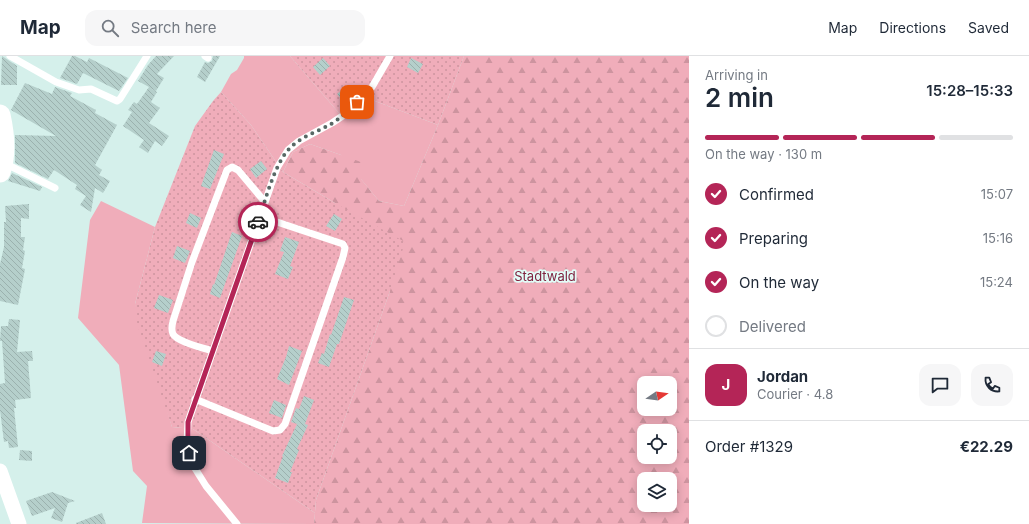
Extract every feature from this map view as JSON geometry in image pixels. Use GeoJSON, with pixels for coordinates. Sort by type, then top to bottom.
{"type":"FeatureCollection","features":[{"type":"Feature","properties":{"kind":"main road"},"geometry":{"type":"LineString","coordinates":[[0,115],[4,143],[1,167]]}},
{"type":"Feature","properties":{"kind":"street"},"geometry":{"type":"LineString","coordinates":[[0,471],[19,524]]}},
{"type":"Feature","properties":{"kind":"lane"},"geometry":{"type":"LineString","coordinates":[[10,56],[56,82],[79,90],[91,89],[117,101],[147,56]]}},
{"type":"Feature","properties":{"kind":"lane"},"geometry":{"type":"LineString","coordinates":[[237,524],[206,486],[190,462],[188,422],[195,399],[277,168],[288,150],[299,141],[344,115],[372,87],[390,56]]}},
{"type":"Feature","properties":{"kind":"lane"},"geometry":{"type":"LineString","coordinates":[[1,167],[54,188]]}},
{"type":"Feature","properties":{"kind":"lane"},"geometry":{"type":"LineString","coordinates":[[212,351],[177,339],[173,334],[172,327],[192,262],[227,170],[232,168],[238,170],[265,202]]}},
{"type":"Feature","properties":{"kind":"lane"},"geometry":{"type":"LineString","coordinates":[[195,399],[273,431],[280,430],[285,424],[345,248],[343,244],[338,242],[259,217]]}},
{"type":"Feature","properties":{"kind":"green space"},"geometry":{"type":"Polygon","coordinates":[[[244,56],[290,56],[344,119],[367,98],[438,125],[404,206],[379,201],[341,155],[310,144],[293,152],[283,172],[251,125],[221,92],[231,74],[237,70],[244,56]]]}},
{"type":"Feature","properties":{"kind":"green space"},"geometry":{"type":"Polygon","coordinates":[[[290,56],[464,56],[438,125],[367,98],[344,119],[290,56]]]}},
{"type":"Feature","properties":{"kind":"green space","name":"Stadtwald"},"geometry":{"type":"Polygon","coordinates":[[[464,56],[689,56],[689,524],[314,524],[316,500],[390,291],[335,203],[283,172],[293,152],[310,144],[361,162],[361,179],[379,201],[404,206],[438,125],[464,56]]]}},
{"type":"Feature","properties":{"kind":"green space"},"geometry":{"type":"Polygon","coordinates":[[[221,92],[251,125],[283,172],[405,242],[390,291],[316,500],[315,513],[193,429],[172,427],[136,321],[135,304],[155,227],[195,126],[221,92]]]}},
{"type":"Feature","properties":{"kind":"green space"},"geometry":{"type":"Polygon","coordinates":[[[101,201],[155,227],[135,304],[172,427],[193,429],[315,513],[314,524],[142,523],[147,486],[133,471],[119,365],[78,318],[90,220],[101,201]]]}},
{"type":"Feature","properties":{"kind":"building"},"geometry":{"type":"Polygon","coordinates":[[[2,56],[17,66],[17,85],[1,85],[2,56]]]}},
{"type":"Feature","properties":{"kind":"building"},"geometry":{"type":"Polygon","coordinates":[[[72,56],[87,62],[89,58],[128,78],[119,91],[83,73],[77,84],[60,78],[72,56]]]}},
{"type":"Feature","properties":{"kind":"building"},"geometry":{"type":"Polygon","coordinates":[[[156,56],[174,56],[157,74],[164,78],[156,91],[150,88],[157,92],[151,102],[160,108],[149,123],[169,136],[162,146],[155,141],[148,153],[139,147],[144,140],[123,126],[132,112],[128,110],[134,102],[137,104],[149,87],[138,81],[148,65],[156,56]]]}},
{"type":"Feature","properties":{"kind":"building"},"geometry":{"type":"Polygon","coordinates":[[[213,56],[220,56],[205,82],[197,77],[205,62],[208,63],[212,61],[213,56]]]}},
{"type":"Feature","properties":{"kind":"building"},"geometry":{"type":"Polygon","coordinates":[[[323,58],[330,66],[320,75],[313,67],[323,58]]]}},
{"type":"Feature","properties":{"kind":"building"},"geometry":{"type":"Polygon","coordinates":[[[411,58],[423,64],[418,73],[407,67],[411,58]]]}},
{"type":"Feature","properties":{"kind":"building"},"geometry":{"type":"Polygon","coordinates":[[[25,83],[52,94],[55,87],[72,93],[70,96],[96,110],[95,113],[117,125],[95,165],[102,170],[99,175],[110,181],[103,193],[95,188],[91,212],[80,205],[86,196],[75,189],[77,185],[54,170],[48,179],[15,163],[15,135],[56,136],[11,110],[25,83]]]}},
{"type":"Feature","properties":{"kind":"building"},"geometry":{"type":"Polygon","coordinates":[[[347,86],[353,93],[343,101],[337,94],[347,86]]]}},
{"type":"Feature","properties":{"kind":"building"},"geometry":{"type":"Polygon","coordinates":[[[214,150],[224,154],[210,189],[201,186],[214,150]]]}},
{"type":"Feature","properties":{"kind":"building"},"geometry":{"type":"Polygon","coordinates":[[[261,161],[267,169],[256,178],[250,169],[261,161]]]}},
{"type":"Feature","properties":{"kind":"building"},"geometry":{"type":"Polygon","coordinates":[[[12,173],[42,187],[40,191],[8,181],[12,173]]]}},
{"type":"Feature","properties":{"kind":"building"},"geometry":{"type":"Polygon","coordinates":[[[29,204],[29,219],[21,218],[21,237],[25,237],[23,250],[25,251],[22,268],[25,269],[18,305],[0,301],[0,264],[4,247],[4,222],[6,222],[5,206],[29,204]]]}},
{"type":"Feature","properties":{"kind":"building"},"geometry":{"type":"Polygon","coordinates":[[[190,213],[201,218],[197,228],[186,223],[190,213]]]}},
{"type":"Feature","properties":{"kind":"building"},"geometry":{"type":"Polygon","coordinates":[[[334,214],[342,219],[335,231],[326,226],[334,214]]]}},
{"type":"Feature","properties":{"kind":"building"},"geometry":{"type":"Polygon","coordinates":[[[232,232],[242,236],[220,298],[210,294],[232,232]]]}},
{"type":"Feature","properties":{"kind":"building"},"geometry":{"type":"Polygon","coordinates":[[[285,237],[299,242],[290,266],[293,267],[288,279],[275,274],[284,252],[280,251],[285,237]]]}},
{"type":"Feature","properties":{"kind":"building"},"geometry":{"type":"Polygon","coordinates":[[[177,246],[190,251],[185,263],[173,258],[177,246]]]}},
{"type":"Feature","properties":{"kind":"building"},"geometry":{"type":"Polygon","coordinates":[[[159,295],[173,300],[168,313],[154,308],[159,295]]]}},
{"type":"Feature","properties":{"kind":"building"},"geometry":{"type":"Polygon","coordinates":[[[344,297],[354,300],[339,344],[337,344],[329,367],[318,363],[322,353],[324,354],[344,297]]]}},
{"type":"Feature","properties":{"kind":"building"},"geometry":{"type":"Polygon","coordinates":[[[9,319],[20,320],[17,352],[32,351],[33,361],[28,361],[31,398],[15,400],[16,408],[14,408],[18,447],[9,448],[8,441],[4,442],[0,410],[0,384],[5,383],[2,341],[0,341],[1,326],[8,326],[9,319]]]}},
{"type":"Feature","properties":{"kind":"building"},"geometry":{"type":"Polygon","coordinates":[[[289,346],[302,351],[289,385],[277,379],[289,346]]]}},
{"type":"Feature","properties":{"kind":"building"},"geometry":{"type":"Polygon","coordinates":[[[156,351],[166,354],[162,366],[152,362],[156,351]]]}},
{"type":"Feature","properties":{"kind":"building"},"geometry":{"type":"Polygon","coordinates":[[[304,396],[314,400],[305,424],[308,425],[297,449],[299,450],[290,472],[292,472],[288,483],[275,478],[282,456],[297,424],[291,422],[296,408],[299,409],[304,396]]]}},
{"type":"Feature","properties":{"kind":"building"},"geometry":{"type":"Polygon","coordinates":[[[274,400],[286,405],[282,418],[269,413],[274,400]]]}},
{"type":"Feature","properties":{"kind":"building"},"geometry":{"type":"Polygon","coordinates":[[[20,450],[32,451],[32,461],[19,460],[20,450]]]}},
{"type":"Feature","properties":{"kind":"building"},"geometry":{"type":"Polygon","coordinates":[[[52,492],[75,501],[68,503],[62,522],[51,518],[55,508],[32,516],[26,501],[52,492]]]}},
{"type":"Feature","properties":{"kind":"building"},"geometry":{"type":"Polygon","coordinates":[[[102,513],[106,524],[76,524],[76,523],[102,513]]]}},
{"type":"Feature","properties":{"kind":"way so far"},"geometry":{"type":"LineString","coordinates":[[258,222],[277,168],[288,150],[299,141],[344,115],[357,102]]}},
{"type":"Feature","properties":{"kind":"route"},"geometry":{"type":"LineString","coordinates":[[189,453],[188,422],[258,222]]}}]}
